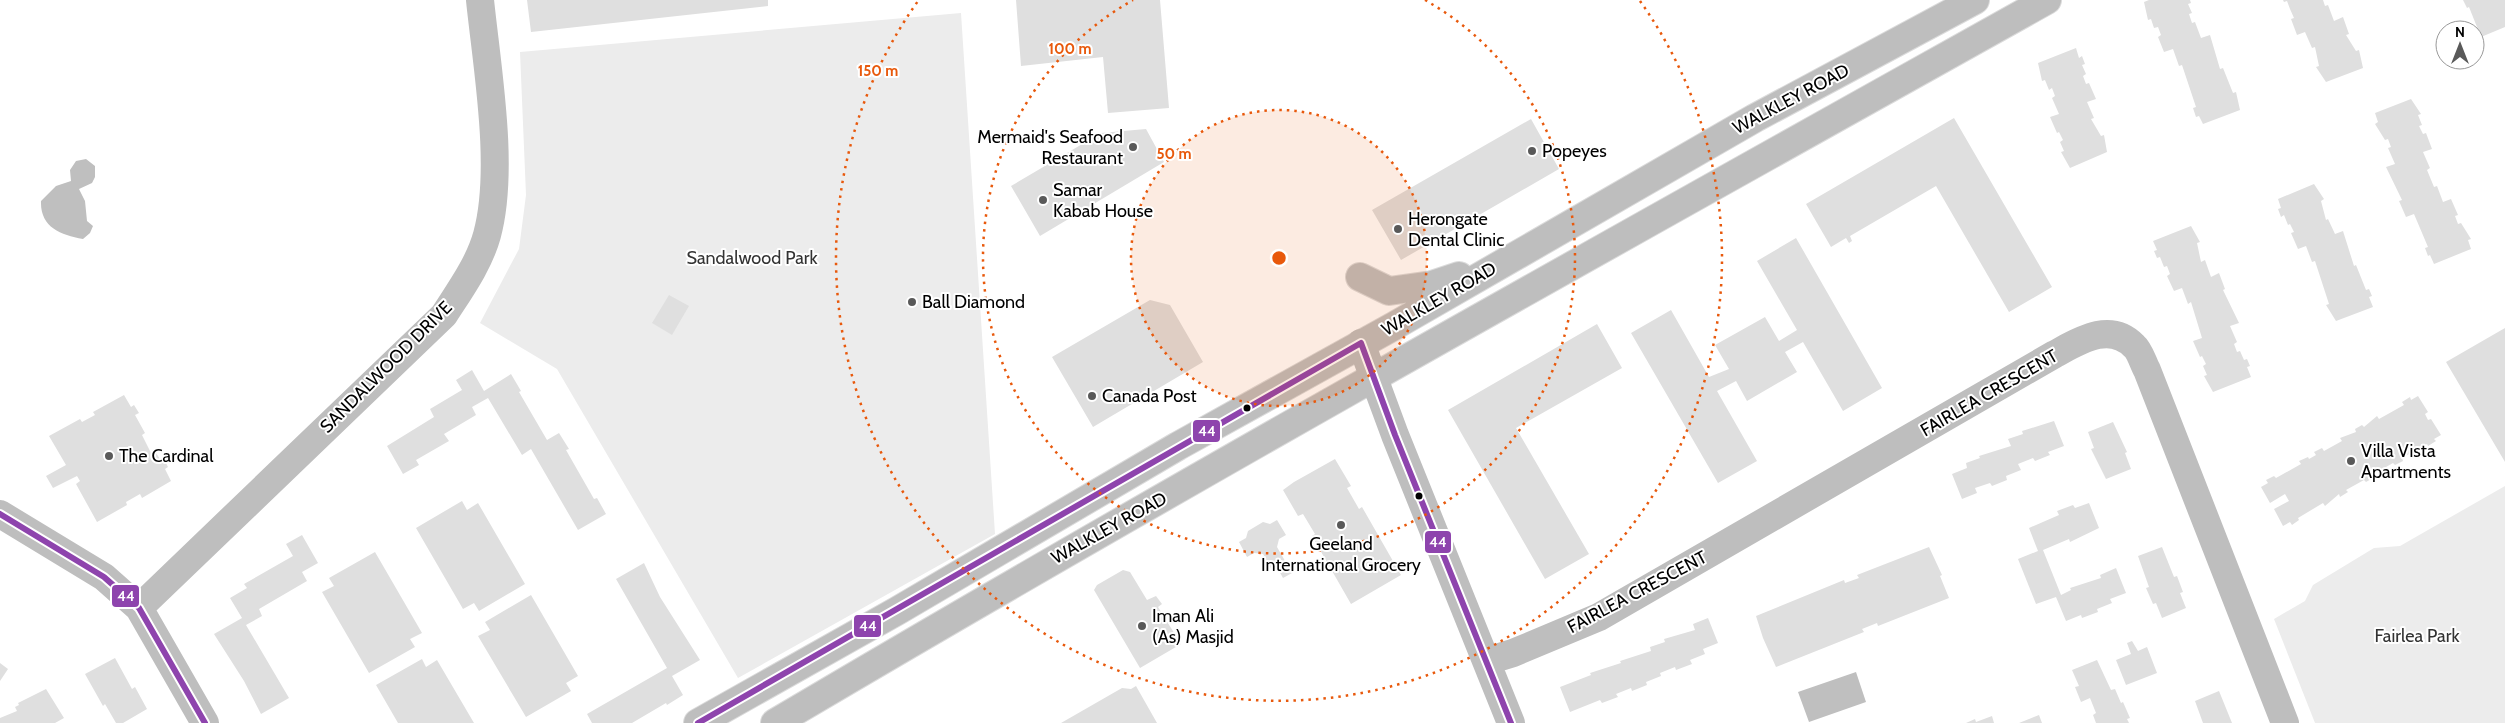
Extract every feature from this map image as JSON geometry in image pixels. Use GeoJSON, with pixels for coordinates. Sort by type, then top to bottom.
{"type":"FeatureCollection","features":[{"type":"Feature","properties":{"kind":"main road","name":"SANDALWOOD DRIVE"},"geometry":{"type":"LineString","coordinates":[[139,608],[444,315],[471,274],[487,235],[493,182],[493,125],[480,0]]}},
{"type":"Feature","properties":{"kind":"main road","name":"WALKLEY ROAD"},"geometry":{"type":"LineString","coordinates":[[698,723],[1755,118],[1975,0]]}},
{"type":"Feature","properties":{"kind":"main road","name":"WALKLEY ROAD"},"geometry":{"type":"LineString","coordinates":[[774,723],[1373,376],[2047,0]]}},
{"type":"Feature","properties":{"kind":"main road"},"geometry":{"type":"LineString","coordinates":[[1360,277],[1389,291],[1410,289],[1432,285],[1506,260]]}},
{"type":"Feature","properties":{"kind":"main road","name":"FAIRLEA CRESCENT"},"geometry":{"type":"LineString","coordinates":[[1487,661],[1513,653],[1598,617],[2086,337],[2104,333],[2121,336],[2135,346],[2143,362],[2285,723]]}},
{"type":"Feature","properties":{"kind":"main road"},"geometry":{"type":"LineString","coordinates":[[1361,343],[1511,723]]}},
{"type":"Feature","properties":{"kind":"main road"},"geometry":{"type":"LineString","coordinates":[[0,514],[104,578],[139,608],[205,723]]}},
{"type":"Feature","properties":{"kind":"green space","name":"Sandalwood Park"},"geometry":{"type":"Polygon","coordinates":[[[961,13],[995,534],[738,678],[557,369],[480,323],[519,249],[526,195],[520,52],[961,13]]]}},
{"type":"Feature","properties":{"kind":"green space","name":"Fairlea Park"},"geometry":{"type":"Polygon","coordinates":[[[2505,486],[2505,723],[2315,723],[2274,619],[2305,601],[2313,585],[2374,548],[2400,546],[2505,486]]]}},
{"type":"Feature","properties":{"kind":"shaded area"},"geometry":{"type":"Polygon","coordinates":[[[86,159],[95,166],[95,177],[92,183],[79,189],[85,201],[87,221],[93,226],[90,233],[83,239],[67,235],[53,228],[44,217],[41,201],[56,186],[71,181],[70,170],[76,161],[86,159]]]}},
{"type":"Feature","properties":{"kind":"shaded area"},"geometry":{"type":"Polygon","coordinates":[[[1856,672],[1866,702],[1809,722],[1798,692],[1856,672]]]}},
{"type":"Feature","properties":{"kind":"building"},"geometry":{"type":"Polygon","coordinates":[[[527,0],[768,0],[768,6],[531,32],[527,0]]]}},
{"type":"Feature","properties":{"kind":"building"},"geometry":{"type":"Polygon","coordinates":[[[1016,0],[1160,0],[1169,108],[1108,113],[1103,57],[1021,66],[1016,0]]]}},
{"type":"Feature","properties":{"kind":"building"},"geometry":{"type":"Polygon","coordinates":[[[2149,0],[2190,0],[2191,3],[2188,4],[2192,13],[2189,14],[2192,23],[2195,22],[2201,38],[2210,35],[2220,69],[2223,68],[2233,93],[2236,92],[2240,110],[2203,124],[2199,116],[2196,117],[2193,108],[2196,107],[2182,65],[2179,66],[2173,49],[2164,52],[2158,37],[2161,35],[2158,27],[2154,28],[2151,19],[2148,20],[2144,2],[2149,0]]]}},
{"type":"Feature","properties":{"kind":"building"},"geometry":{"type":"Polygon","coordinates":[[[2283,0],[2323,0],[2325,6],[2328,5],[2334,21],[2343,17],[2349,34],[2346,35],[2356,51],[2359,50],[2363,68],[2326,82],[2316,67],[2319,66],[2315,47],[2312,48],[2305,32],[2297,35],[2291,19],[2294,18],[2287,1],[2284,2],[2283,0]]]}},
{"type":"Feature","properties":{"kind":"building"},"geometry":{"type":"Polygon","coordinates":[[[2463,0],[2505,0],[2505,27],[2485,35],[2485,20],[2474,20],[2469,7],[2467,8],[2463,0]]]}},
{"type":"Feature","properties":{"kind":"building"},"geometry":{"type":"Polygon","coordinates":[[[2076,48],[2079,58],[2082,56],[2085,64],[2082,65],[2086,74],[2083,76],[2086,84],[2089,83],[2096,99],[2087,102],[2094,118],[2091,119],[2101,136],[2104,135],[2107,152],[2070,168],[2061,152],[2064,151],[2060,142],[2063,140],[2059,132],[2057,133],[2050,117],[2059,114],[2052,98],[2055,96],[2052,88],[2049,90],[2045,80],[2042,81],[2038,63],[2076,48]]]}},
{"type":"Feature","properties":{"kind":"building"},"geometry":{"type":"Polygon","coordinates":[[[2411,99],[2421,114],[2418,115],[2422,125],[2419,126],[2423,134],[2426,133],[2432,149],[2423,152],[2430,168],[2427,170],[2434,187],[2437,186],[2443,202],[2451,199],[2458,215],[2455,216],[2458,224],[2461,223],[2471,239],[2468,240],[2471,249],[2434,264],[2430,255],[2428,256],[2425,248],[2428,247],[2414,214],[2406,217],[2399,201],[2402,200],[2386,167],[2395,164],[2388,148],[2391,147],[2388,139],[2385,140],[2375,124],[2378,122],[2375,113],[2411,99]]]}},
{"type":"Feature","properties":{"kind":"building"},"geometry":{"type":"Polygon","coordinates":[[[1954,118],[2052,287],[2009,312],[1936,186],[1850,236],[1852,241],[1849,243],[1846,238],[1831,247],[1806,204],[1954,118]]]}},
{"type":"Feature","properties":{"kind":"building"},"geometry":{"type":"Polygon","coordinates":[[[1531,119],[1559,169],[1401,260],[1372,210],[1531,119]]]}},
{"type":"Feature","properties":{"kind":"building"},"geometry":{"type":"Polygon","coordinates":[[[1146,129],[1164,162],[1040,236],[1011,186],[1101,133],[1146,129]]]}},
{"type":"Feature","properties":{"kind":"building"},"geometry":{"type":"Polygon","coordinates":[[[2314,184],[2324,199],[2321,201],[2326,220],[2328,219],[2335,234],[2343,231],[2354,266],[2356,265],[2366,290],[2369,289],[2372,296],[2369,297],[2373,307],[2336,321],[2326,305],[2329,304],[2315,261],[2312,262],[2306,246],[2298,249],[2291,233],[2294,232],[2290,224],[2288,225],[2284,215],[2281,217],[2278,209],[2281,208],[2278,199],[2314,184]]]}},
{"type":"Feature","properties":{"kind":"building"},"geometry":{"type":"Polygon","coordinates":[[[2191,226],[2200,242],[2197,243],[2201,262],[2205,260],[2211,277],[2219,273],[2225,289],[2223,290],[2239,323],[2230,326],[2237,342],[2234,344],[2237,352],[2240,351],[2244,360],[2247,359],[2250,366],[2247,367],[2251,377],[2213,392],[2204,376],[2207,375],[2203,366],[2206,364],[2202,356],[2200,357],[2193,341],[2202,338],[2191,302],[2188,304],[2182,288],[2174,291],[2167,276],[2170,274],[2167,266],[2164,267],[2160,257],[2157,258],[2154,251],[2157,250],[2153,241],[2191,226]]]}},
{"type":"Feature","properties":{"kind":"building"},"geometry":{"type":"Polygon","coordinates":[[[1796,238],[1882,388],[1843,411],[1803,342],[1785,352],[1797,372],[1747,401],[1736,381],[1717,391],[1757,461],[1718,483],[1631,333],[1671,310],[1709,377],[1729,369],[1715,345],[1765,317],[1779,341],[1797,330],[1757,261],[1796,238]]]}},
{"type":"Feature","properties":{"kind":"building"},"geometry":{"type":"Polygon","coordinates":[[[669,295],[689,306],[672,335],[652,323],[669,295]]]}},
{"type":"Feature","properties":{"kind":"building"},"geometry":{"type":"Polygon","coordinates":[[[1150,300],[1170,305],[1203,362],[1093,427],[1052,357],[1150,300]]]}},
{"type":"Feature","properties":{"kind":"building"},"geometry":{"type":"Polygon","coordinates":[[[1597,324],[1622,368],[1516,428],[1589,554],[1545,579],[1448,410],[1597,324]]]}},
{"type":"Feature","properties":{"kind":"building"},"geometry":{"type":"Polygon","coordinates":[[[2505,328],[2505,462],[2446,362],[2505,328]]]}},
{"type":"Feature","properties":{"kind":"building"},"geometry":{"type":"Polygon","coordinates":[[[472,370],[484,391],[511,374],[521,391],[519,392],[547,440],[559,433],[569,449],[566,450],[594,499],[597,498],[606,514],[578,530],[531,449],[522,455],[488,398],[472,407],[476,415],[444,434],[449,441],[416,460],[419,465],[403,474],[387,446],[434,417],[430,409],[462,390],[456,380],[472,370]]]}},
{"type":"Feature","properties":{"kind":"building","name":"The Cardinal"},"geometry":{"type":"Polygon","coordinates":[[[124,395],[131,407],[134,405],[139,413],[135,415],[145,433],[142,435],[151,453],[155,451],[161,461],[164,459],[168,467],[165,469],[171,481],[142,498],[140,494],[126,502],[127,505],[97,522],[76,484],[80,481],[77,476],[53,488],[46,476],[66,465],[49,436],[80,419],[82,422],[95,415],[93,412],[124,395]]]}},
{"type":"Feature","properties":{"kind":"building","name":"Villa Vista Apartments"},"geometry":{"type":"Polygon","coordinates":[[[2418,396],[2428,412],[2425,414],[2428,420],[2431,419],[2441,435],[2434,439],[2436,441],[2402,458],[2403,461],[2386,467],[2388,469],[2372,475],[2373,478],[2366,482],[2364,480],[2346,490],[2348,492],[2340,497],[2339,494],[2325,506],[2323,503],[2298,518],[2299,520],[2292,525],[2290,522],[2283,526],[2274,509],[2289,501],[2285,494],[2270,503],[2261,487],[2268,483],[2266,480],[2274,476],[2276,478],[2301,464],[2299,461],[2316,455],[2314,452],[2322,448],[2324,451],[2342,441],[2340,438],[2356,432],[2355,429],[2362,425],[2364,427],[2377,416],[2379,419],[2404,405],[2402,402],[2410,397],[2411,400],[2418,396]]]}},
{"type":"Feature","properties":{"kind":"building"},"geometry":{"type":"Polygon","coordinates":[[[2054,421],[2064,446],[2048,452],[2050,455],[2035,461],[2033,458],[2018,464],[2021,470],[2006,476],[2007,480],[1992,486],[1990,483],[1975,488],[1977,493],[1962,499],[1952,474],[1967,468],[1966,463],[1980,458],[1979,456],[2011,446],[2008,439],[2023,434],[2022,431],[2054,421]]]}},
{"type":"Feature","properties":{"kind":"building"},"geometry":{"type":"Polygon","coordinates":[[[2113,422],[2127,452],[2125,453],[2131,469],[2106,479],[2091,449],[2094,448],[2088,432],[2113,422]]]}},
{"type":"Feature","properties":{"kind":"building","name":"Geeland International Grocery"},"geometry":{"type":"Polygon","coordinates":[[[1335,459],[1351,486],[1347,488],[1359,509],[1362,507],[1401,575],[1351,604],[1312,536],[1315,534],[1303,514],[1298,516],[1283,490],[1335,459]]]}},
{"type":"Feature","properties":{"kind":"building"},"geometry":{"type":"Polygon","coordinates":[[[462,501],[467,510],[478,503],[525,584],[479,611],[474,603],[463,609],[416,528],[462,501]]]}},
{"type":"Feature","properties":{"kind":"building"},"geometry":{"type":"Polygon","coordinates":[[[2089,503],[2099,528],[2070,542],[2069,539],[2043,550],[2061,595],[2071,590],[2070,588],[2101,578],[2100,575],[2116,568],[2126,593],[2110,599],[2112,603],[2097,609],[2098,612],[2082,618],[2081,615],[2066,621],[2056,597],[2036,604],[2018,559],[2038,551],[2029,528],[2059,515],[2057,511],[2073,505],[2075,508],[2089,503]]]}},
{"type":"Feature","properties":{"kind":"building"},"geometry":{"type":"Polygon","coordinates":[[[1277,520],[1286,535],[1279,539],[1277,547],[1292,573],[1283,578],[1278,569],[1273,572],[1263,554],[1254,553],[1247,557],[1239,542],[1246,538],[1248,531],[1263,522],[1270,524],[1277,520]]]}},
{"type":"Feature","properties":{"kind":"building"},"geometry":{"type":"Polygon","coordinates":[[[302,535],[318,563],[302,572],[307,581],[259,609],[262,616],[246,625],[289,698],[261,714],[244,681],[214,634],[242,618],[230,598],[247,588],[244,584],[293,556],[286,544],[302,535]]]}},
{"type":"Feature","properties":{"kind":"building"},"geometry":{"type":"Polygon","coordinates":[[[1929,547],[1942,575],[1940,576],[1949,598],[1878,626],[1877,623],[1862,629],[1864,632],[1776,667],[1763,638],[1756,616],[1844,580],[1845,583],[1859,578],[1857,575],[1929,547]]]}},
{"type":"Feature","properties":{"kind":"building"},"geometry":{"type":"Polygon","coordinates":[[[2162,547],[2174,577],[2177,576],[2183,592],[2180,593],[2186,608],[2162,618],[2156,603],[2153,604],[2146,588],[2149,587],[2138,556],[2162,547]]]}},
{"type":"Feature","properties":{"kind":"building"},"geometry":{"type":"Polygon","coordinates":[[[375,552],[422,633],[410,639],[415,647],[369,673],[322,592],[334,586],[329,578],[375,552]]]}},
{"type":"Feature","properties":{"kind":"building"},"geometry":{"type":"Polygon","coordinates":[[[644,563],[660,597],[700,660],[672,676],[683,695],[667,705],[666,703],[632,723],[592,723],[587,714],[667,668],[616,579],[644,563]]]}},
{"type":"Feature","properties":{"kind":"building","name":"Iman Ali (As) Masjid"},"geometry":{"type":"Polygon","coordinates":[[[1123,570],[1130,572],[1147,600],[1156,596],[1162,604],[1158,607],[1181,644],[1140,668],[1094,590],[1097,585],[1123,570]]]}},
{"type":"Feature","properties":{"kind":"building"},"geometry":{"type":"Polygon","coordinates":[[[531,595],[578,676],[566,683],[571,691],[526,717],[478,636],[490,630],[485,622],[531,595]]]}},
{"type":"Feature","properties":{"kind":"building"},"geometry":{"type":"Polygon","coordinates":[[[1708,618],[1718,643],[1703,649],[1705,654],[1690,660],[1692,664],[1676,670],[1675,667],[1660,673],[1661,676],[1646,682],[1647,685],[1632,691],[1631,688],[1616,694],[1618,697],[1602,703],[1600,700],[1570,712],[1560,687],[1591,675],[1590,673],[1621,663],[1620,661],[1651,651],[1650,647],[1665,642],[1664,639],[1695,630],[1693,624],[1708,618]]]}},
{"type":"Feature","properties":{"kind":"building"},"geometry":{"type":"Polygon","coordinates":[[[2132,641],[2138,651],[2147,647],[2157,673],[2126,685],[2116,660],[2131,654],[2127,643],[2132,641]]]}},
{"type":"Feature","properties":{"kind":"building"},"geometry":{"type":"Polygon","coordinates":[[[115,658],[132,689],[135,687],[147,709],[123,723],[116,723],[105,704],[103,706],[85,674],[115,658]]]}},
{"type":"Feature","properties":{"kind":"building"},"geometry":{"type":"Polygon","coordinates":[[[422,659],[426,667],[437,660],[474,723],[398,723],[376,685],[422,659]]]}},
{"type":"Feature","properties":{"kind":"building"},"geometry":{"type":"Polygon","coordinates":[[[2097,660],[2111,690],[2115,689],[2121,703],[2123,702],[2130,718],[2127,719],[2129,723],[2096,723],[2093,715],[2096,713],[2090,698],[2081,702],[2075,687],[2079,686],[2072,670],[2097,660]]]}},
{"type":"Feature","properties":{"kind":"building"},"geometry":{"type":"Polygon","coordinates":[[[0,663],[8,669],[0,681],[0,663]]]}},
{"type":"Feature","properties":{"kind":"building"},"geometry":{"type":"Polygon","coordinates":[[[1136,686],[1157,723],[1061,723],[1122,688],[1131,689],[1136,686]]]}},
{"type":"Feature","properties":{"kind":"building"},"geometry":{"type":"Polygon","coordinates":[[[46,689],[64,718],[55,723],[0,723],[0,718],[17,711],[15,707],[19,705],[18,703],[46,689]]]}},
{"type":"Feature","properties":{"kind":"building"},"geometry":{"type":"Polygon","coordinates":[[[2219,691],[2232,723],[2203,723],[2195,701],[2219,691]]]}},
{"type":"Feature","properties":{"kind":"building"},"geometry":{"type":"Polygon","coordinates":[[[2039,715],[2042,723],[2019,723],[2039,715]]]}},
{"type":"Feature","properties":{"kind":"building"},"geometry":{"type":"Polygon","coordinates":[[[1992,716],[1994,723],[1966,723],[1975,719],[1976,722],[1992,716]]]}},
{"type":"Feature","properties":{"kind":"transit line","name":"44"},"geometry":{"type":"LineString","coordinates":[[698,723],[1361,343],[1395,435],[1511,723]]}},
{"type":"Feature","properties":{"kind":"transit line","name":"44"},"geometry":{"type":"LineString","coordinates":[[0,514],[104,577],[139,608],[205,723]]}},
{"type":"Feature","properties":{"kind":"place","name":"Mermaid's Seafood Restaurant"},"geometry":{"type":"Point","coordinates":[1133,147]}},
{"type":"Feature","properties":{"kind":"place","name":"Popeyes"},"geometry":{"type":"Point","coordinates":[1532,151]}},
{"type":"Feature","properties":{"kind":"place","name":"Samar Kabab House"},"geometry":{"type":"Point","coordinates":[1043,200]}},
{"type":"Feature","properties":{"kind":"place","name":"Herongate Dental Clinic"},"geometry":{"type":"Point","coordinates":[1398,229]}},
{"type":"Feature","properties":{"kind":"place","name":"Ball Diamond"},"geometry":{"type":"Point","coordinates":[912,302]}},
{"type":"Feature","properties":{"kind":"place","name":"Canada Post"},"geometry":{"type":"Point","coordinates":[1092,396]}},
{"type":"Feature","properties":{"kind":"place","name":"The Cardinal"},"geometry":{"type":"Point","coordinates":[109,456]}},
{"type":"Feature","properties":{"kind":"place","name":"Villa Vista Apartments"},"geometry":{"type":"Point","coordinates":[2351,461]}},
{"type":"Feature","properties":{"kind":"place","name":"Geeland International Grocery"},"geometry":{"type":"Point","coordinates":[1341,525]}},
{"type":"Feature","properties":{"kind":"place","name":"Iman Ali (As) Masjid"},"geometry":{"type":"Point","coordinates":[1142,626]}}]}
